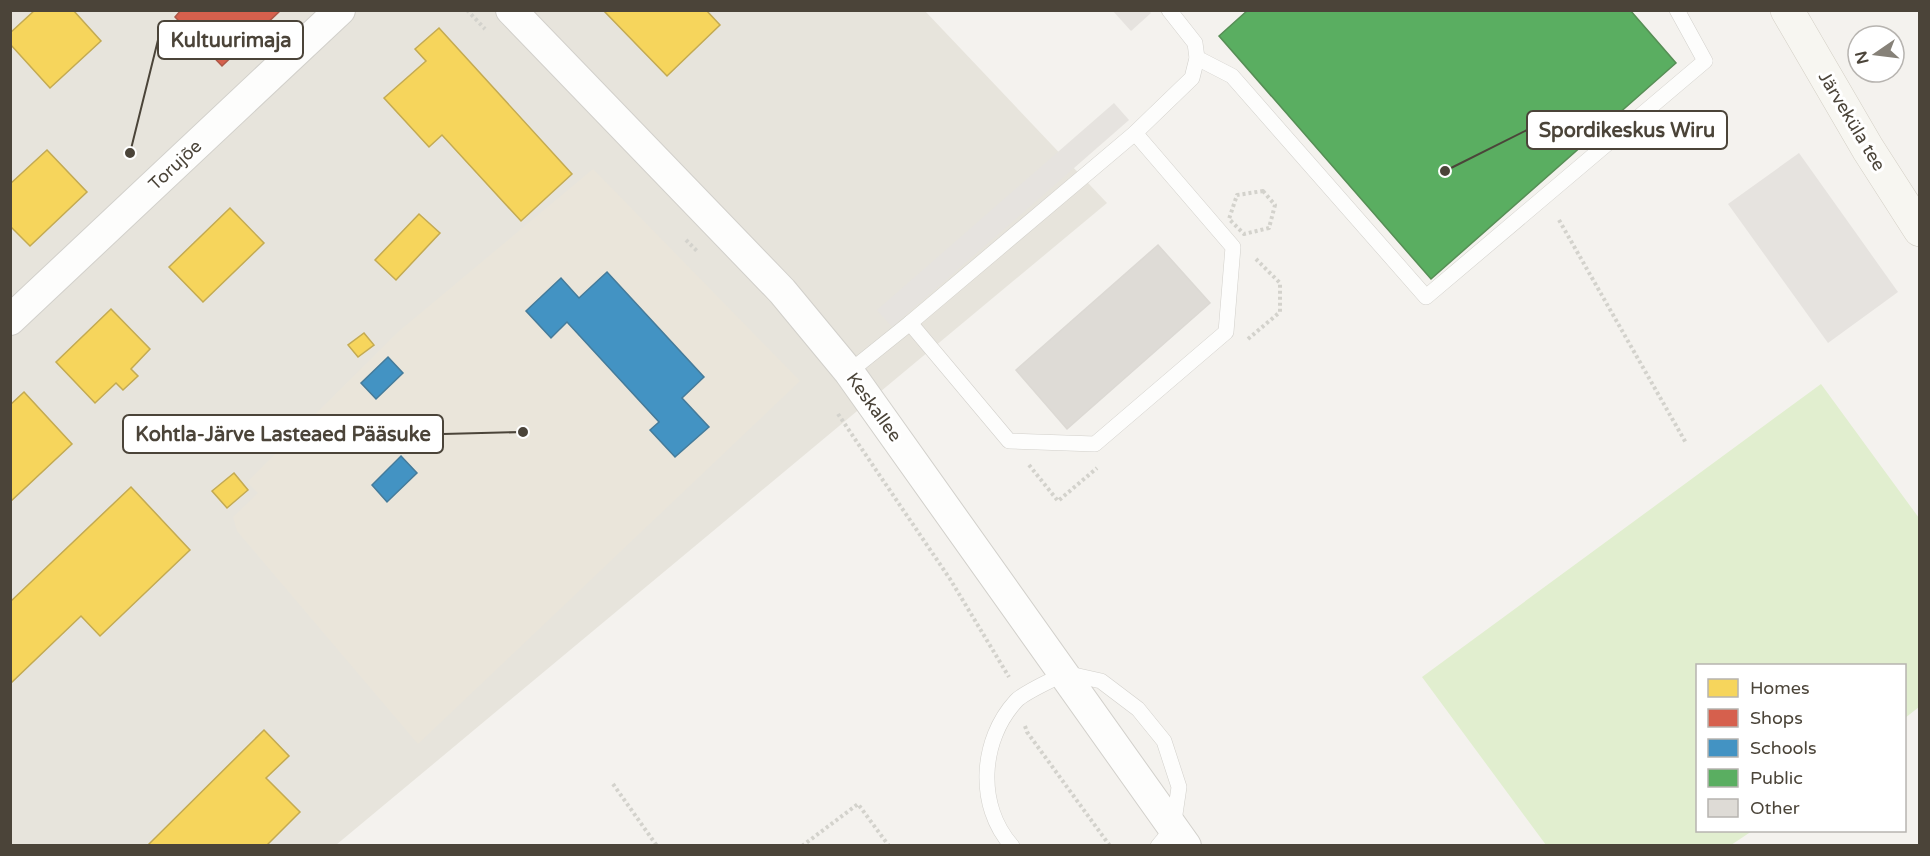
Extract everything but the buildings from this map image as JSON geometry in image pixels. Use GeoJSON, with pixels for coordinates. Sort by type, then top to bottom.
{"type":"FeatureCollection","features":[{"type":"Feature","properties":{"kind":"main road","name":"Järveküla tee"},"geometry":{"type":"LineString","coordinates":[[1787,10],[1868,149],[1920,230]]}},
{"type":"Feature","properties":{"kind":"street","name":"Torujõe"},"geometry":{"type":"LineString","coordinates":[[10,320],[340,10]]}},
{"type":"Feature","properties":{"kind":"street","name":"Keskallee"},"geometry":{"type":"LineString","coordinates":[[511,10],[782,291],[849,372],[1065,673],[1172,840]]}},
{"type":"Feature","properties":{"kind":"lane"},"geometry":{"type":"LineString","coordinates":[[849,372],[1135,133],[1192,78],[1197,58],[1195,43],[1169,10]]}},
{"type":"Feature","properties":{"kind":"lane"},"geometry":{"type":"LineString","coordinates":[[1197,58],[1232,76],[1426,297],[1705,61],[1677,10]]}},
{"type":"Feature","properties":{"kind":"lane"},"geometry":{"type":"LineString","coordinates":[[910,323],[1009,441],[1095,444],[1226,332],[1233,247],[1135,133]]}},
{"type":"Feature","properties":{"kind":"lane"},"geometry":{"type":"LineString","coordinates":[[1012,846],[994,817],[988,796],[987,760],[999,726],[1017,699],[1065,673],[1101,681],[1138,709],[1164,741],[1179,787],[1172,840]]}},
{"type":"Feature","properties":{"kind":"path"},"geometry":{"type":"LineString","coordinates":[[467,10],[492,36]]}},
{"type":"Feature","properties":{"kind":"path"},"geometry":{"type":"LineString","coordinates":[[1263,191],[1275,205],[1269,228],[1244,234],[1229,219],[1237,195],[1263,191]]}},
{"type":"Feature","properties":{"kind":"path"},"geometry":{"type":"LineString","coordinates":[[1559,220],[1686,443]]}},
{"type":"Feature","properties":{"kind":"path"},"geometry":{"type":"LineString","coordinates":[[685,239],[700,255]]}},
{"type":"Feature","properties":{"kind":"path"},"geometry":{"type":"LineString","coordinates":[[834,409],[950,579],[1011,680],[1027,732],[1110,846]]}},
{"type":"Feature","properties":{"kind":"path"},"geometry":{"type":"LineString","coordinates":[[613,784],[657,846]]}},
{"type":"Feature","properties":{"kind":"path"},"geometry":{"type":"LineString","coordinates":[[802,846],[858,804],[889,846]]}},
{"type":"Feature","properties":{"kind":"shaded area"},"geometry":{"type":"Polygon","coordinates":[[[10,11],[925,11],[1107,203],[336,845],[11,845],[10,11]]]}},
{"type":"Feature","properties":{"kind":"shaded area"},"geometry":{"type":"Polygon","coordinates":[[[1113,11],[1149,11],[1151,13],[1131,31],[1113,11]]]}},
{"type":"Feature","properties":{"kind":"shaded area"},"geometry":{"type":"Polygon","coordinates":[[[1114,103],[1129,120],[892,327],[877,310],[1114,103]]]}},
{"type":"Feature","properties":{"kind":"shaded area"},"geometry":{"type":"Polygon","coordinates":[[[1799,153],[1898,292],[1828,343],[1728,204],[1799,153]]]}},
{"type":"Feature","properties":{"kind":"shaded area"},"geometry":{"type":"Polygon","coordinates":[[[593,169],[800,381],[418,744],[237,531],[233,517],[258,493],[247,482],[398,332],[593,169]]]}},
{"type":"Feature","properties":{"kind":"green space"},"geometry":{"type":"Polygon","coordinates":[[[1821,384],[1919,518],[1919,707],[1906,717],[1906,664],[1696,664],[1696,832],[1750,832],[1731,845],[1546,845],[1422,677],[1821,384]]]}},
{"type":"Feature","properties":{"kind":"place","name":"Kultuurimaja"},"geometry":{"type":"Point","coordinates":[130,153]}},
{"type":"Feature","properties":{"kind":"place","name":"Spordikeskus Wiru"},"geometry":{"type":"Point","coordinates":[1445,171]}},
{"type":"Feature","properties":{"kind":"place","name":"Kohtla-Järve Lasteaed Pääsuke"},"geometry":{"type":"Point","coordinates":[523,432]}}]}
